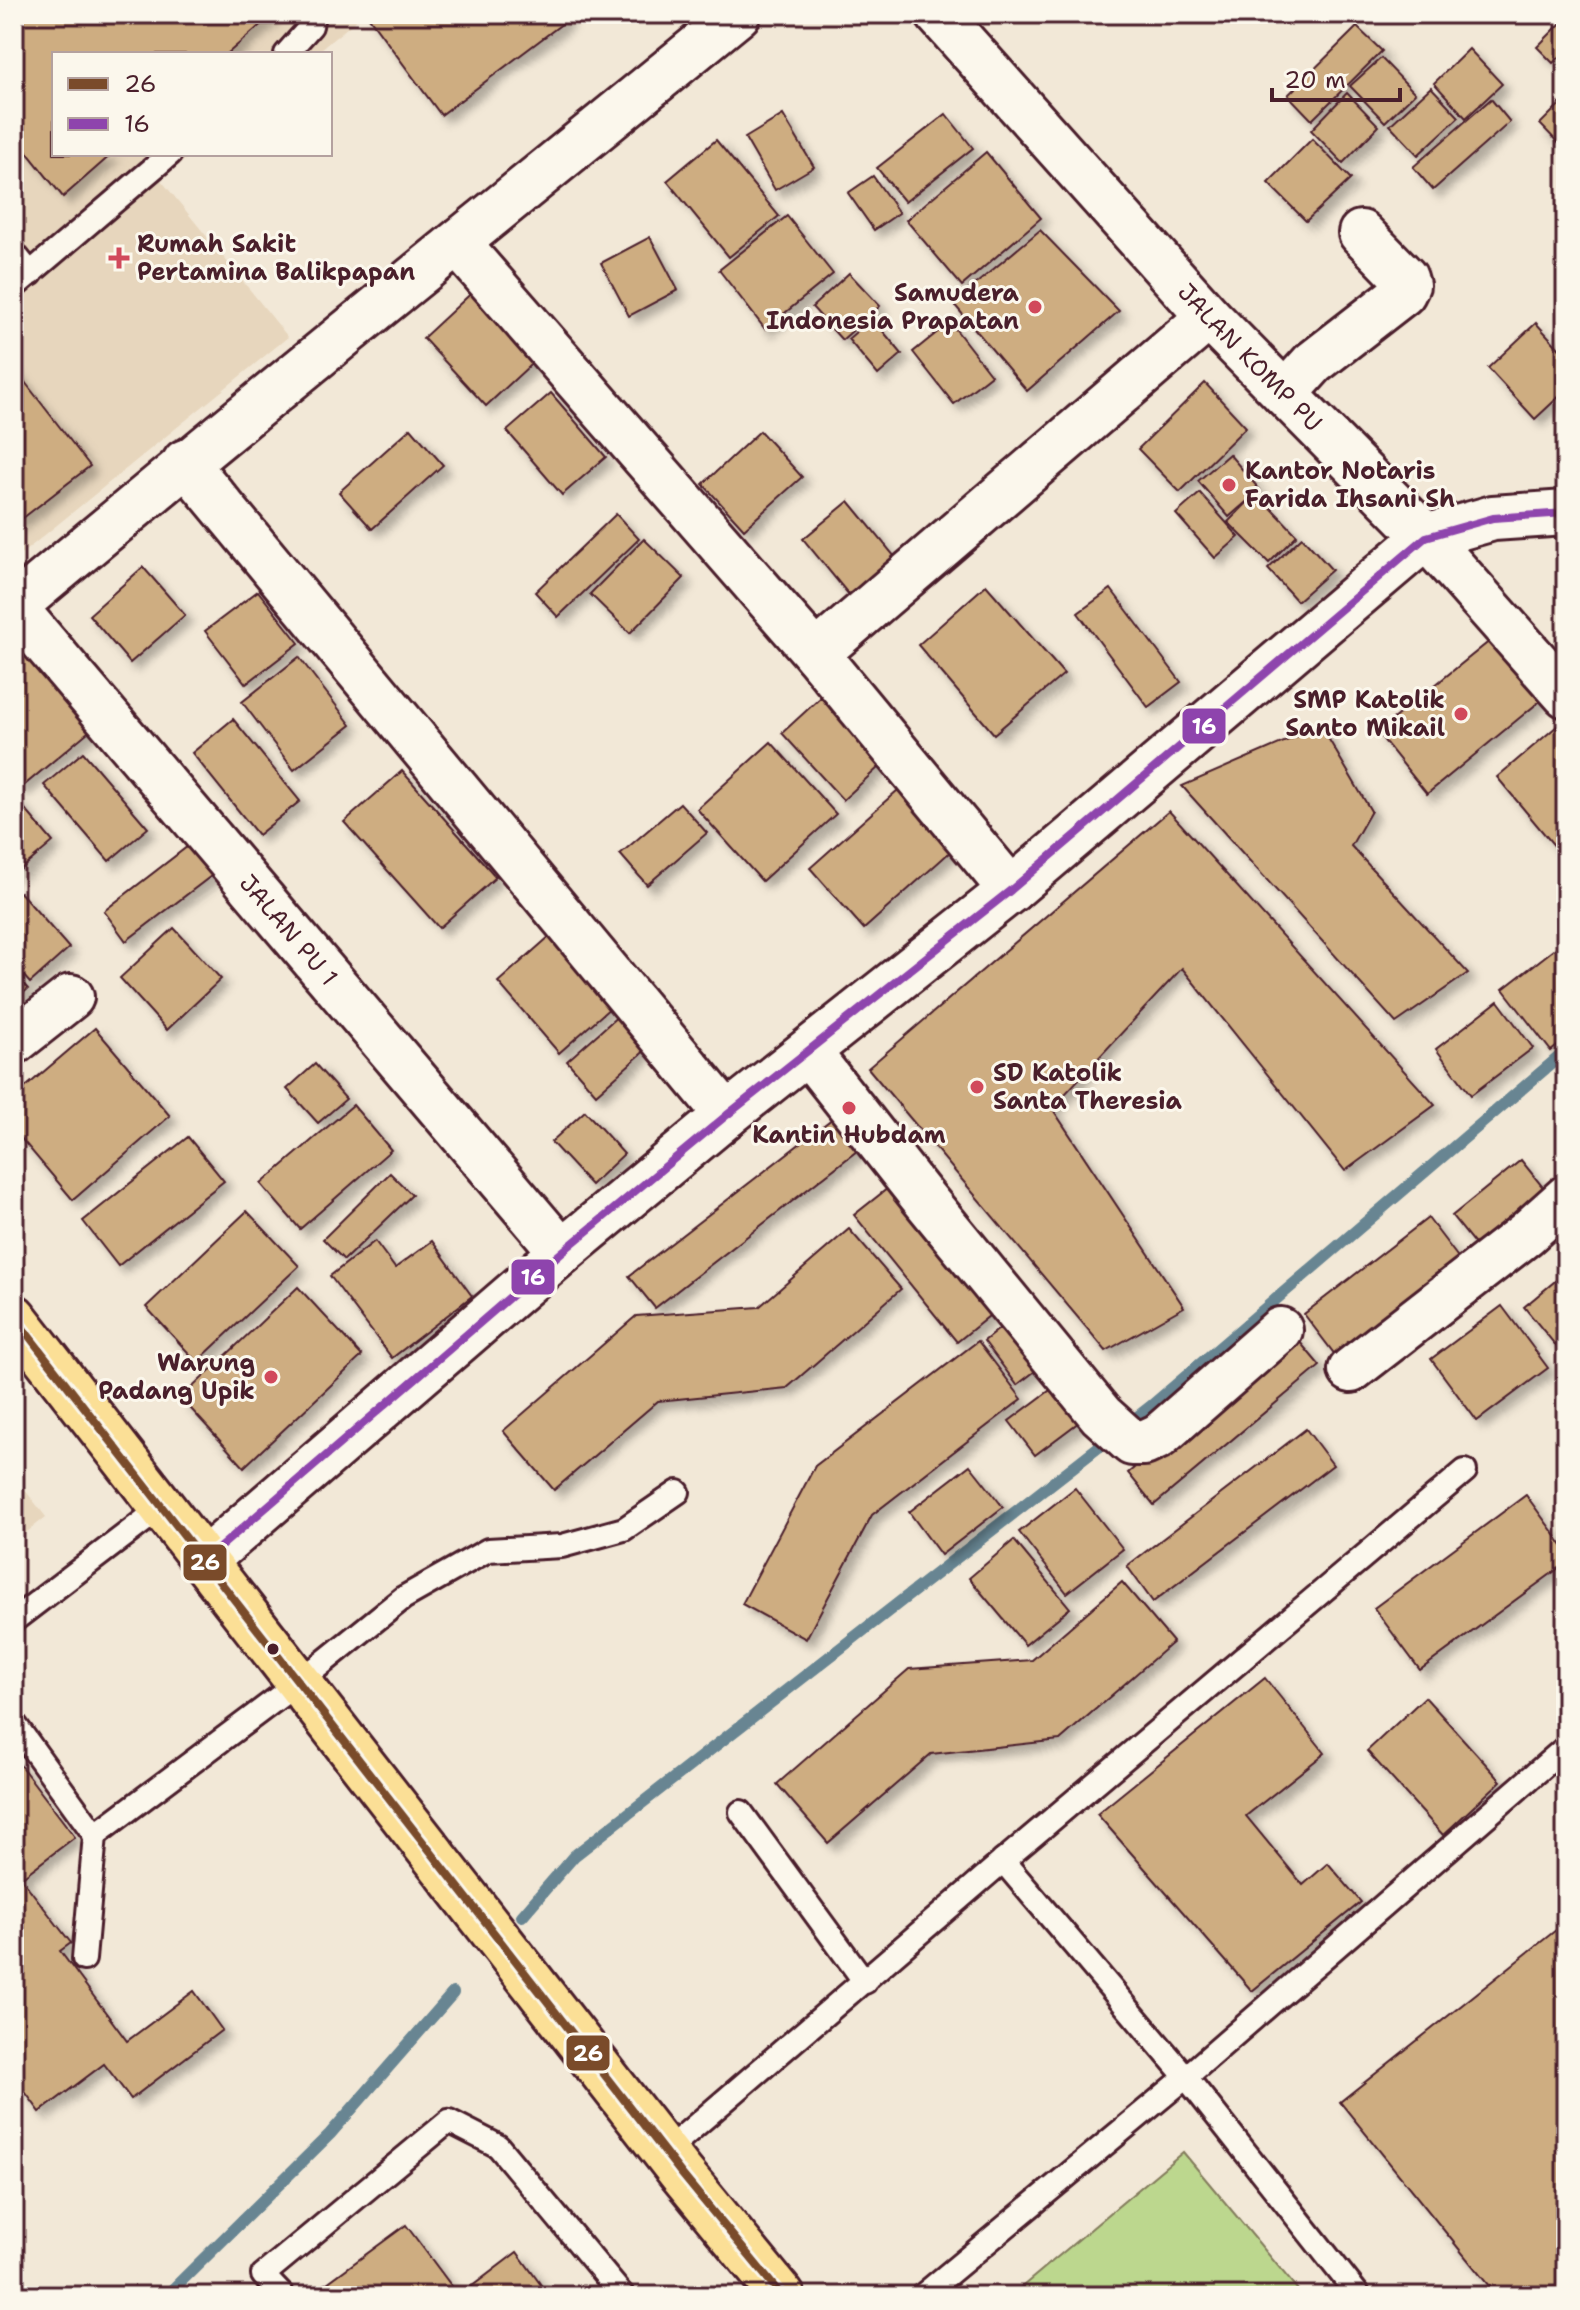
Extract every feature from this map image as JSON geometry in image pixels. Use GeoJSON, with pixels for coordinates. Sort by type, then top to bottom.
{"type":"FeatureCollection","features":[{"type":"Feature","properties":{"kind":"highway"},"geometry":{"type":"LineString","coordinates":[[14,1317],[665,2152],[769,2291]]}},
{"type":"Feature","properties":{"kind":"street"},"geometry":{"type":"LineString","coordinates":[[14,607],[185,462],[458,244],[738,14]]}},
{"type":"Feature","properties":{"kind":"street","name":"JALAN KOMP PU"},"geometry":{"type":"LineString","coordinates":[[938,14],[1209,317],[1426,537],[1566,695]]}},
{"type":"Feature","properties":{"kind":"street"},"geometry":{"type":"LineString","coordinates":[[1285,394],[1313,363],[1403,293],[1407,285],[1405,278],[1361,233]]}},
{"type":"Feature","properties":{"kind":"street"},"geometry":{"type":"LineString","coordinates":[[458,244],[816,654],[1011,890]]}},
{"type":"Feature","properties":{"kind":"street"},"geometry":{"type":"LineString","coordinates":[[816,654],[1209,317]]}},
{"type":"Feature","properties":{"kind":"street"},"geometry":{"type":"LineString","coordinates":[[185,462],[727,1115]]}},
{"type":"Feature","properties":{"kind":"street"},"geometry":{"type":"LineString","coordinates":[[204,1561],[562,1252],[727,1115],[1011,890],[1426,537],[1493,518],[1566,513]]}},
{"type":"Feature","properties":{"kind":"street","name":"JALAN PU 1"},"geometry":{"type":"LineString","coordinates":[[14,607],[562,1252]]}},
{"type":"Feature","properties":{"kind":"street"},"geometry":{"type":"LineString","coordinates":[[14,1042],[71,997]]}},
{"type":"Feature","properties":{"kind":"street"},"geometry":{"type":"LineString","coordinates":[[808,1052],[920,1194],[1116,1429],[1144,1443],[1159,1436],[1280,1330]]}},
{"type":"Feature","properties":{"kind":"street"},"geometry":{"type":"LineString","coordinates":[[1351,1370],[1526,1234],[1566,1198]]}},
{"type":"Feature","properties":{"kind":"lane"},"geometry":{"type":"LineString","coordinates":[[288,52],[311,26],[313,14]]}},
{"type":"Feature","properties":{"kind":"lane"},"geometry":{"type":"LineString","coordinates":[[14,253],[22,280],[168,156]]}},
{"type":"Feature","properties":{"kind":"lane"},"geometry":{"type":"LineString","coordinates":[[665,2152],[1003,1861],[1465,1471]]}},
{"type":"Feature","properties":{"kind":"lane"},"geometry":{"type":"LineString","coordinates":[[95,1835],[299,1682],[403,1598],[488,1550],[562,1546],[624,1529],[678,1492]]}},
{"type":"Feature","properties":{"kind":"lane"},"geometry":{"type":"LineString","coordinates":[[14,1620],[162,1507]]}},
{"type":"Feature","properties":{"kind":"lane"},"geometry":{"type":"LineString","coordinates":[[14,1723],[95,1835],[84,1959]]}},
{"type":"Feature","properties":{"kind":"lane"},"geometry":{"type":"LineString","coordinates":[[922,2296],[1186,2077],[1566,1747]]}},
{"type":"Feature","properties":{"kind":"lane"},"geometry":{"type":"LineString","coordinates":[[741,1812],[865,1982]]}},
{"type":"Feature","properties":{"kind":"lane"},"geometry":{"type":"LineString","coordinates":[[1003,1861],[1186,2077],[1359,2296]]}},
{"type":"Feature","properties":{"kind":"lane"},"geometry":{"type":"LineString","coordinates":[[283,2296],[263,2275],[449,2121],[498,2146],[623,2296]]}},
{"type":"Feature","properties":{"kind":"shaded area","name":"Rumah Sakit Pertamina Balikpapan"},"geometry":{"type":"Polygon","coordinates":[[[14,14],[364,14],[317,52],[52,52],[52,156],[190,156],[161,180],[288,337],[14,560],[14,14]]]}},
{"type":"Feature","properties":{"kind":"shaded area"},"geometry":{"type":"Polygon","coordinates":[[[14,1476],[46,1517],[14,1542],[14,1476]]]}},
{"type":"Feature","properties":{"kind":"green space"},"geometry":{"type":"Polygon","coordinates":[[[1183,2152],[1303,2296],[1011,2296],[1183,2152]]]}},
{"type":"Feature","properties":{"kind":"building"},"geometry":{"type":"Polygon","coordinates":[[[14,14],[273,14],[229,52],[52,52],[52,156],[110,156],[63,197],[14,136],[14,14]]]}},
{"type":"Feature","properties":{"kind":"building"},"geometry":{"type":"Polygon","coordinates":[[[369,14],[563,14],[567,20],[441,115],[369,14]]]}},
{"type":"Feature","properties":{"kind":"building"},"geometry":{"type":"Polygon","coordinates":[[[1566,18],[1566,51],[1553,63],[1537,47],[1566,18]]]}},
{"type":"Feature","properties":{"kind":"building"},"geometry":{"type":"Polygon","coordinates":[[[1357,27],[1382,51],[1312,120],[1288,95],[1357,27]]]}},
{"type":"Feature","properties":{"kind":"building"},"geometry":{"type":"Polygon","coordinates":[[[1469,49],[1502,84],[1466,118],[1434,83],[1469,49]]]}},
{"type":"Feature","properties":{"kind":"building"},"geometry":{"type":"Polygon","coordinates":[[[1381,58],[1415,93],[1385,122],[1350,86],[1381,58]]]}},
{"type":"Feature","properties":{"kind":"building"},"geometry":{"type":"Polygon","coordinates":[[[1431,87],[1459,117],[1418,155],[1390,125],[1431,87]]]}},
{"type":"Feature","properties":{"kind":"building"},"geometry":{"type":"Polygon","coordinates":[[[1347,93],[1379,126],[1343,163],[1311,130],[1347,93]]]}},
{"type":"Feature","properties":{"kind":"building"},"geometry":{"type":"Polygon","coordinates":[[[1566,98],[1566,151],[1540,124],[1566,98]]]}},
{"type":"Feature","properties":{"kind":"building"},"geometry":{"type":"Polygon","coordinates":[[[1491,99],[1510,122],[1433,190],[1413,167],[1491,99]]]}},
{"type":"Feature","properties":{"kind":"building"},"geometry":{"type":"Polygon","coordinates":[[[946,114],[973,148],[905,202],[877,168],[946,114]]]}},
{"type":"Feature","properties":{"kind":"building"},"geometry":{"type":"Polygon","coordinates":[[[783,115],[814,167],[775,190],[745,138],[783,115]]]}},
{"type":"Feature","properties":{"kind":"building"},"geometry":{"type":"Polygon","coordinates":[[[1312,139],[1351,179],[1306,221],[1268,183],[1312,139]]]}},
{"type":"Feature","properties":{"kind":"building"},"geometry":{"type":"Polygon","coordinates":[[[716,140],[779,216],[729,257],[667,181],[716,140]]]}},
{"type":"Feature","properties":{"kind":"building"},"geometry":{"type":"Polygon","coordinates":[[[986,152],[1041,218],[962,286],[906,220],[986,152]]]}},
{"type":"Feature","properties":{"kind":"building"},"geometry":{"type":"Polygon","coordinates":[[[873,176],[899,213],[874,230],[848,193],[873,176]]]}},
{"type":"Feature","properties":{"kind":"building"},"geometry":{"type":"Polygon","coordinates":[[[787,216],[833,274],[765,329],[719,270],[787,216]]]}},
{"type":"Feature","properties":{"kind":"building","name":"Samudera Indonesia Prapatan"},"geometry":{"type":"Polygon","coordinates":[[[1040,230],[1119,311],[1027,391],[953,303],[1040,230]]]}},
{"type":"Feature","properties":{"kind":"building"},"geometry":{"type":"Polygon","coordinates":[[[650,237],[678,290],[629,316],[601,263],[650,237]]]}},
{"type":"Feature","properties":{"kind":"building"},"geometry":{"type":"Polygon","coordinates":[[[849,273],[880,306],[842,340],[812,307],[849,273]]]}},
{"type":"Feature","properties":{"kind":"building"},"geometry":{"type":"Polygon","coordinates":[[[479,286],[542,354],[486,406],[423,338],[479,286]]]}},
{"type":"Feature","properties":{"kind":"building"},"geometry":{"type":"Polygon","coordinates":[[[872,318],[902,354],[878,375],[848,339],[872,318]]]}},
{"type":"Feature","properties":{"kind":"building"},"geometry":{"type":"Polygon","coordinates":[[[950,322],[991,375],[954,404],[913,352],[950,322]]]}},
{"type":"Feature","properties":{"kind":"building"},"geometry":{"type":"Polygon","coordinates":[[[1536,323],[1566,356],[1566,390],[1535,419],[1488,368],[1536,323]]]}},
{"type":"Feature","properties":{"kind":"building"},"geometry":{"type":"Polygon","coordinates":[[[14,368],[90,466],[14,525],[14,368]]]}},
{"type":"Feature","properties":{"kind":"building"},"geometry":{"type":"Polygon","coordinates":[[[1205,383],[1246,427],[1180,492],[1138,449],[1205,383]]]}},
{"type":"Feature","properties":{"kind":"building"},"geometry":{"type":"Polygon","coordinates":[[[551,393],[606,457],[562,495],[507,431],[551,393]]]}},
{"type":"Feature","properties":{"kind":"building"},"geometry":{"type":"Polygon","coordinates":[[[411,428],[443,465],[372,529],[339,492],[411,428]]]}},
{"type":"Feature","properties":{"kind":"building"},"geometry":{"type":"Polygon","coordinates":[[[760,431],[802,477],[744,529],[703,484],[760,431]]]}},
{"type":"Feature","properties":{"kind":"building","name":"Kantor Notaris Farida Ihsani Sh"},"geometry":{"type":"Polygon","coordinates":[[[1229,454],[1260,490],[1229,517],[1198,481],[1229,454]]]}},
{"type":"Feature","properties":{"kind":"building"},"geometry":{"type":"Polygon","coordinates":[[[1200,493],[1239,537],[1215,558],[1176,514],[1200,493]]]}},
{"type":"Feature","properties":{"kind":"building"},"geometry":{"type":"Polygon","coordinates":[[[1257,493],[1297,535],[1269,563],[1228,522],[1257,493]]]}},
{"type":"Feature","properties":{"kind":"building"},"geometry":{"type":"Polygon","coordinates":[[[849,501],[900,563],[854,601],[803,539],[849,501]]]}},
{"type":"Feature","properties":{"kind":"building"},"geometry":{"type":"Polygon","coordinates":[[[616,514],[639,539],[558,617],[535,592],[616,514]]]}},
{"type":"Feature","properties":{"kind":"building"},"geometry":{"type":"Polygon","coordinates":[[[1302,537],[1332,570],[1297,601],[1268,569],[1302,537]]]}},
{"type":"Feature","properties":{"kind":"building"},"geometry":{"type":"Polygon","coordinates":[[[644,539],[684,578],[630,633],[590,594],[644,539]]]}},
{"type":"Feature","properties":{"kind":"building"},"geometry":{"type":"Polygon","coordinates":[[[143,567],[185,615],[130,663],[89,615],[143,567]]]}},
{"type":"Feature","properties":{"kind":"building"},"geometry":{"type":"Polygon","coordinates":[[[986,585],[1064,674],[994,734],[918,645],[986,585]]]}},
{"type":"Feature","properties":{"kind":"building"},"geometry":{"type":"Polygon","coordinates":[[[1111,589],[1181,682],[1148,707],[1078,613],[1111,589]]]}},
{"type":"Feature","properties":{"kind":"building"},"geometry":{"type":"Polygon","coordinates":[[[258,591],[299,643],[246,684],[205,631],[258,591]]]}},
{"type":"Feature","properties":{"kind":"building","name":"SMP Katolik Santo Mikail"},"geometry":{"type":"Polygon","coordinates":[[[1496,636],[1545,697],[1427,794],[1377,732],[1496,636]]]}},
{"type":"Feature","properties":{"kind":"building"},"geometry":{"type":"Polygon","coordinates":[[[14,641],[94,727],[21,788],[14,780],[14,641]]]}},
{"type":"Feature","properties":{"kind":"building"},"geometry":{"type":"Polygon","coordinates":[[[299,657],[351,725],[294,770],[242,702],[299,657]]]}},
{"type":"Feature","properties":{"kind":"building"},"geometry":{"type":"Polygon","coordinates":[[[830,689],[891,756],[843,800],[782,733],[830,689]]]}},
{"type":"Feature","properties":{"kind":"building"},"geometry":{"type":"Polygon","coordinates":[[[233,719],[300,801],[258,835],[192,753],[233,719]]]}},
{"type":"Feature","properties":{"kind":"building"},"geometry":{"type":"Polygon","coordinates":[[[1563,721],[1566,725],[1566,860],[1497,777],[1563,721]]]}},
{"type":"Feature","properties":{"kind":"building"},"geometry":{"type":"Polygon","coordinates":[[[1321,726],[1371,811],[1351,846],[1468,973],[1396,1023],[1182,786],[1321,726]]]}},
{"type":"Feature","properties":{"kind":"building"},"geometry":{"type":"Polygon","coordinates":[[[771,742],[836,814],[762,881],[697,809],[771,742]]]}},
{"type":"Feature","properties":{"kind":"building"},"geometry":{"type":"Polygon","coordinates":[[[83,752],[148,828],[109,861],[44,785],[83,752]]]}},
{"type":"Feature","properties":{"kind":"building"},"geometry":{"type":"Polygon","coordinates":[[[402,771],[496,877],[439,928],[344,822],[402,771]]]}},
{"type":"Feature","properties":{"kind":"building"},"geometry":{"type":"Polygon","coordinates":[[[907,782],[960,843],[864,929],[810,868],[907,782]]]}},
{"type":"Feature","properties":{"kind":"building"},"geometry":{"type":"Polygon","coordinates":[[[14,796],[53,842],[14,875],[14,796]]]}},
{"type":"Feature","properties":{"kind":"building"},"geometry":{"type":"Polygon","coordinates":[[[680,803],[707,833],[647,885],[620,854],[680,803]]]}},
{"type":"Feature","properties":{"kind":"building","name":"SD Katolik Santa Theresia"},"geometry":{"type":"Polygon","coordinates":[[[1169,811],[1435,1105],[1345,1171],[1182,968],[1052,1108],[1184,1307],[1106,1351],[868,1068],[1169,811]]]}},
{"type":"Feature","properties":{"kind":"building"},"geometry":{"type":"Polygon","coordinates":[[[192,843],[215,873],[126,941],[104,911],[192,843]]]}},
{"type":"Feature","properties":{"kind":"building"},"geometry":{"type":"Polygon","coordinates":[[[20,892],[69,948],[30,983],[14,965],[14,897],[20,892]]]}},
{"type":"Feature","properties":{"kind":"building"},"geometry":{"type":"Polygon","coordinates":[[[174,928],[221,979],[167,1030],[120,978],[174,928]]]}},
{"type":"Feature","properties":{"kind":"building"},"geometry":{"type":"Polygon","coordinates":[[[550,936],[611,1007],[559,1053],[498,982],[550,936]]]}},
{"type":"Feature","properties":{"kind":"building"},"geometry":{"type":"Polygon","coordinates":[[[1566,940],[1566,1039],[1551,1051],[1503,989],[1566,940]]]}},
{"type":"Feature","properties":{"kind":"building"},"geometry":{"type":"Polygon","coordinates":[[[14,973],[28,989],[14,1001],[14,973]]]}},
{"type":"Feature","properties":{"kind":"building"},"geometry":{"type":"Polygon","coordinates":[[[1498,1001],[1533,1048],[1471,1095],[1436,1049],[1498,1001]]]}},
{"type":"Feature","properties":{"kind":"building"},"geometry":{"type":"Polygon","coordinates":[[[619,1015],[648,1048],[596,1094],[567,1061],[619,1015]]]}},
{"type":"Feature","properties":{"kind":"building"},"geometry":{"type":"Polygon","coordinates":[[[95,1028],[170,1116],[73,1200],[14,1130],[14,1097],[95,1028]]]}},
{"type":"Feature","properties":{"kind":"building"},"geometry":{"type":"Polygon","coordinates":[[[315,1064],[346,1099],[318,1123],[287,1089],[315,1064]]]}},
{"type":"Feature","properties":{"kind":"building"},"geometry":{"type":"Polygon","coordinates":[[[353,1105],[391,1150],[300,1229],[261,1184],[353,1105]]]}},
{"type":"Feature","properties":{"kind":"building"},"geometry":{"type":"Polygon","coordinates":[[[585,1111],[624,1154],[591,1185],[551,1142],[585,1111]]]}},
{"type":"Feature","properties":{"kind":"building"},"geometry":{"type":"Polygon","coordinates":[[[837,1115],[862,1147],[655,1308],[629,1276],[837,1115]]]}},
{"type":"Feature","properties":{"kind":"building"},"geometry":{"type":"Polygon","coordinates":[[[188,1137],[224,1181],[118,1266],[83,1221],[188,1137]]]}},
{"type":"Feature","properties":{"kind":"building"},"geometry":{"type":"Polygon","coordinates":[[[1521,1160],[1550,1196],[1481,1252],[1452,1216],[1521,1160]]]}},
{"type":"Feature","properties":{"kind":"building"},"geometry":{"type":"Polygon","coordinates":[[[390,1173],[412,1195],[344,1260],[323,1239],[390,1173]]]}},
{"type":"Feature","properties":{"kind":"building"},"geometry":{"type":"Polygon","coordinates":[[[897,1181],[1000,1307],[957,1342],[854,1215],[897,1181]]]}},
{"type":"Feature","properties":{"kind":"building"},"geometry":{"type":"Polygon","coordinates":[[[247,1211],[299,1266],[197,1362],[146,1307],[247,1211]]]}},
{"type":"Feature","properties":{"kind":"building"},"geometry":{"type":"Polygon","coordinates":[[[1428,1218],[1460,1260],[1336,1356],[1304,1314],[1428,1218]]]}},
{"type":"Feature","properties":{"kind":"building"},"geometry":{"type":"Polygon","coordinates":[[[849,1229],[901,1289],[787,1388],[658,1401],[554,1490],[503,1431],[636,1316],[759,1307],[849,1229]]]}},
{"type":"Feature","properties":{"kind":"building"},"geometry":{"type":"Polygon","coordinates":[[[375,1241],[395,1268],[432,1241],[472,1296],[392,1358],[330,1276],[375,1241]]]}},
{"type":"Feature","properties":{"kind":"building"},"geometry":{"type":"Polygon","coordinates":[[[1566,1272],[1566,1358],[1524,1307],[1566,1272]]]}},
{"type":"Feature","properties":{"kind":"building","name":"Warung Padang Upik"},"geometry":{"type":"Polygon","coordinates":[[[298,1287],[362,1356],[244,1467],[181,1398],[298,1287]]]}},
{"type":"Feature","properties":{"kind":"building"},"geometry":{"type":"Polygon","coordinates":[[[1502,1306],[1548,1368],[1477,1421],[1431,1359],[1502,1306]]]}},
{"type":"Feature","properties":{"kind":"building"},"geometry":{"type":"Polygon","coordinates":[[[1009,1321],[1043,1365],[1017,1385],[984,1341],[1009,1321]]]}},
{"type":"Feature","properties":{"kind":"building"},"geometry":{"type":"Polygon","coordinates":[[[1294,1335],[1320,1366],[1154,1505],[1128,1473],[1294,1335]]]}},
{"type":"Feature","properties":{"kind":"building"},"geometry":{"type":"Polygon","coordinates":[[[978,1341],[1022,1399],[872,1515],[806,1639],[742,1604],[815,1466],[978,1341]]]}},
{"type":"Feature","properties":{"kind":"building"},"geometry":{"type":"Polygon","coordinates":[[[1053,1388],[1079,1422],[1035,1455],[1009,1421],[1053,1388]]]}},
{"type":"Feature","properties":{"kind":"building"},"geometry":{"type":"Polygon","coordinates":[[[1306,1429],[1333,1465],[1153,1602],[1127,1566],[1306,1429]]]}},
{"type":"Feature","properties":{"kind":"building"},"geometry":{"type":"Polygon","coordinates":[[[970,1465],[1003,1507],[941,1555],[909,1512],[970,1465]]]}},
{"type":"Feature","properties":{"kind":"building"},"geometry":{"type":"Polygon","coordinates":[[[1075,1488],[1123,1549],[1067,1593],[1019,1532],[1075,1488]]]}},
{"type":"Feature","properties":{"kind":"building"},"geometry":{"type":"Polygon","coordinates":[[[1526,1495],[1566,1550],[1566,1563],[1420,1670],[1374,1608],[1526,1495]]]}},
{"type":"Feature","properties":{"kind":"building"},"geometry":{"type":"Polygon","coordinates":[[[1014,1540],[1070,1608],[1025,1645],[969,1578],[1014,1540]]]}},
{"type":"Feature","properties":{"kind":"building"},"geometry":{"type":"Polygon","coordinates":[[[1122,1582],[1173,1642],[1060,1740],[931,1754],[828,1843],[777,1784],[909,1669],[1032,1660],[1122,1582]]]}},
{"type":"Feature","properties":{"kind":"building"},"geometry":{"type":"Polygon","coordinates":[[[1265,1678],[1325,1753],[1246,1816],[1303,1885],[1328,1863],[1361,1902],[1252,1991],[1097,1814],[1265,1678]]]}},
{"type":"Feature","properties":{"kind":"building"},"geometry":{"type":"Polygon","coordinates":[[[1425,1697],[1501,1781],[1443,1835],[1367,1751],[1425,1697]]]}},
{"type":"Feature","properties":{"kind":"building"},"geometry":{"type":"Polygon","coordinates":[[[14,1757],[75,1837],[21,1878],[71,1943],[60,1951],[127,2041],[194,1991],[222,2030],[131,2099],[104,2064],[40,2112],[14,2077],[14,1757]]]}},
{"type":"Feature","properties":{"kind":"building"},"geometry":{"type":"Polygon","coordinates":[[[1566,1922],[1566,2296],[1497,2296],[1340,2102],[1566,1922]]]}},
{"type":"Feature","properties":{"kind":"building"},"geometry":{"type":"Polygon","coordinates":[[[406,2225],[459,2296],[325,2296],[319,2289],[406,2225]]]}},
{"type":"Feature","properties":{"kind":"building"},"geometry":{"type":"Polygon","coordinates":[[[517,2252],[549,2296],[459,2296],[517,2252]]]}},
{"type":"Feature","properties":{"kind":"waterway"},"geometry":{"type":"LineString","coordinates":[[522,1916],[574,1856],[1150,1407],[1566,1051]]}},
{"type":"Feature","properties":{"kind":"waterway"},"geometry":{"type":"LineString","coordinates":[[166,2296],[330,2134],[453,1993]]}},
{"type":"Feature","properties":{"kind":"transit line","name":"16"},"geometry":{"type":"LineString","coordinates":[[204,1561],[562,1252],[727,1115],[1011,890],[1426,537],[1493,518],[1566,513]]}},
{"type":"Feature","properties":{"kind":"transit line","name":"26"},"geometry":{"type":"LineString","coordinates":[[14,1317],[681,2173],[782,2296]]}},
{"type":"Feature","properties":{"kind":"place","name":"Rumah Sakit Pertamina Balikpapan"},"geometry":{"type":"Point","coordinates":[119,258]}},
{"type":"Feature","properties":{"kind":"place","name":"Samudera Indonesia Prapatan"},"geometry":{"type":"Point","coordinates":[1035,307]}},
{"type":"Feature","properties":{"kind":"place","name":"Kantor Notaris Farida Ihsani Sh"},"geometry":{"type":"Point","coordinates":[1229,485]}},
{"type":"Feature","properties":{"kind":"place","name":"SMP Katolik Santo Mikail"},"geometry":{"type":"Point","coordinates":[1461,714]}},
{"type":"Feature","properties":{"kind":"place","name":"SD Katolik Santa Theresia"},"geometry":{"type":"Point","coordinates":[977,1087]}},
{"type":"Feature","properties":{"kind":"place","name":"Kantin Hubdam"},"geometry":{"type":"Point","coordinates":[849,1108]}},
{"type":"Feature","properties":{"kind":"place","name":"Warung Padang Upik"},"geometry":{"type":"Point","coordinates":[271,1377]}}]}
